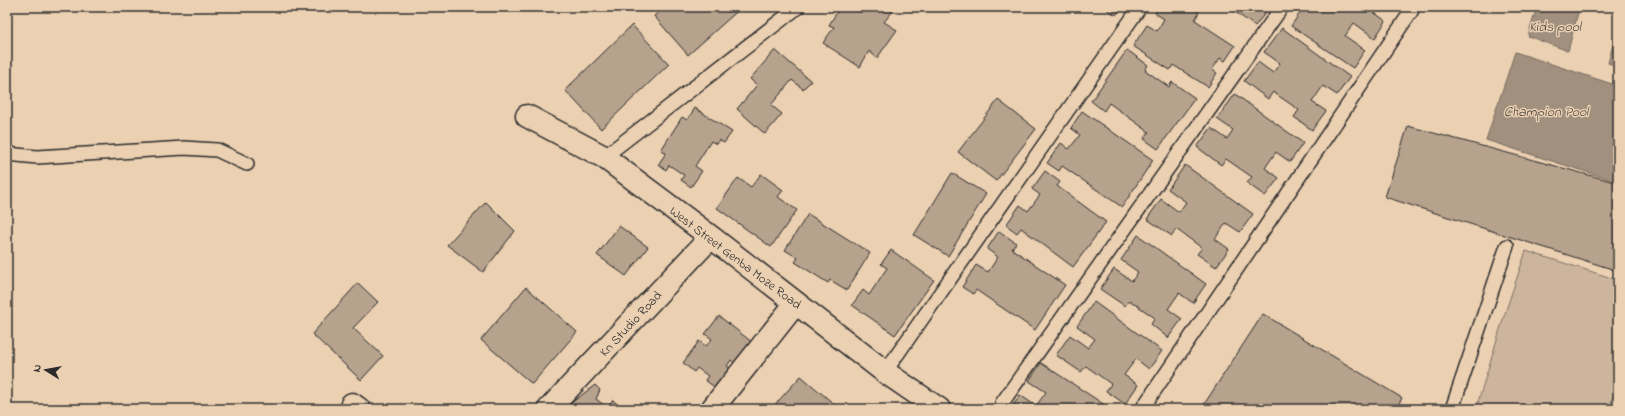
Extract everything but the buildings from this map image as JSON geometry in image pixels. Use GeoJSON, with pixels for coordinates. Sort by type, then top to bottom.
{"type":"FeatureCollection","features":[{"type":"Feature","properties":{"kind":"street","name":"West Street Genba Moze Road"},"geometry":{"type":"LineString","coordinates":[[527,116],[604,157],[885,372],[939,409]]}},
{"type":"Feature","properties":{"kind":"street","name":"Kn Studio Road"},"geometry":{"type":"LineString","coordinates":[[550,409],[710,237]]}},
{"type":"Feature","properties":{"kind":"street"},"geometry":{"type":"LineString","coordinates":[[712,409],[796,303]]}},
{"type":"Feature","properties":{"kind":"lane"},"geometry":{"type":"LineString","coordinates":[[604,157],[798,7]]}},
{"type":"Feature","properties":{"kind":"lane"},"geometry":{"type":"LineString","coordinates":[[885,372],[1140,7]]}},
{"type":"Feature","properties":{"kind":"lane"},"geometry":{"type":"LineString","coordinates":[[1002,403],[1282,7]]}},
{"type":"Feature","properties":{"kind":"lane"},"geometry":{"type":"LineString","coordinates":[[1142,409],[1408,17],[1412,7]]}},
{"type":"Feature","properties":{"kind":"lane"},"geometry":{"type":"LineString","coordinates":[[7,154],[37,157],[184,148],[217,150],[247,164]]}},
{"type":"Feature","properties":{"kind":"lane"},"geometry":{"type":"LineString","coordinates":[[1452,409],[1507,246]]}},
{"type":"Feature","properties":{"kind":"shaded area"},"geometry":{"type":"Polygon","coordinates":[[[1526,251],[1618,280],[1618,379],[1609,409],[1476,409],[1504,316],[1526,251]]]}},
{"type":"Feature","properties":{"kind":"water","name":"Kids pool"},"geometry":{"type":"Polygon","coordinates":[[[1537,7],[1572,7],[1579,9],[1568,51],[1528,36],[1537,7]]]}},
{"type":"Feature","properties":{"kind":"water"},"geometry":{"type":"Polygon","coordinates":[[[1618,26],[1618,66],[1608,63],[1618,26]]]}},
{"type":"Feature","properties":{"kind":"water","name":"Champion Pool"},"geometry":{"type":"Polygon","coordinates":[[[1515,52],[1618,86],[1618,182],[1486,140],[1515,52]]]}}]}
